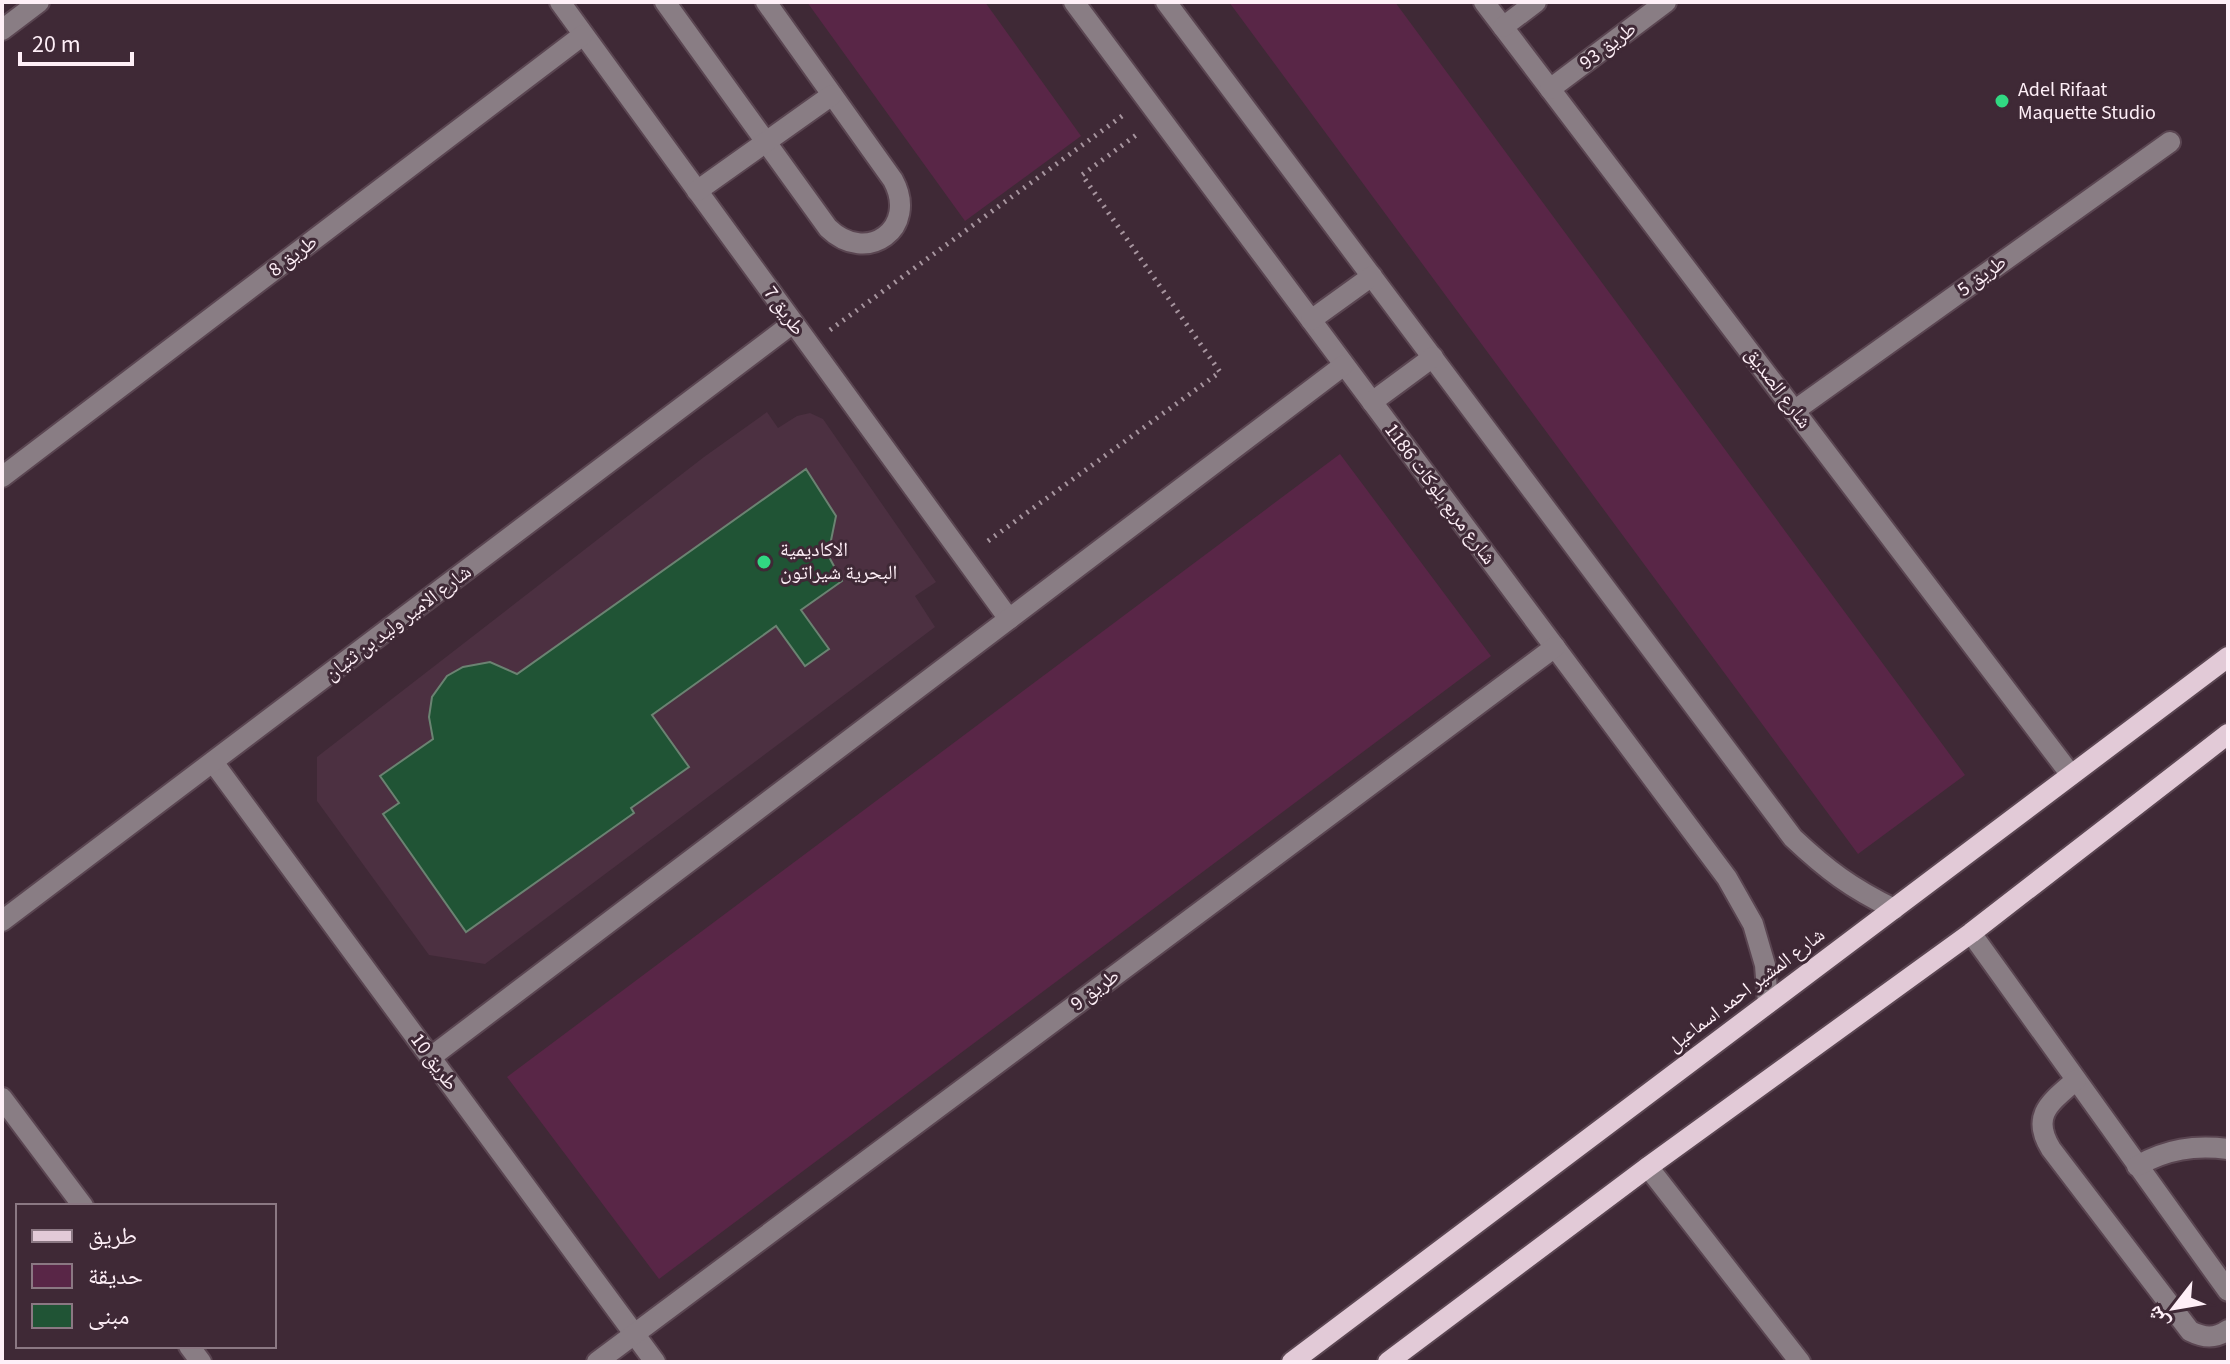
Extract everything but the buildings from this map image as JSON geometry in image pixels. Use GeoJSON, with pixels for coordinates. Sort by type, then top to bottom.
{"type":"FeatureCollection","features":[{"type":"Feature","properties":{"kind":"main road","name":"شارع المشير احمد اسماعيل"},"geometry":{"type":"LineString","coordinates":[[1292,1362],[2228,657]]}},
{"type":"Feature","properties":{"kind":"main road"},"geometry":{"type":"LineString","coordinates":[[1388,1362],[1648,1167],[1971,933],[2228,734]]}},
{"type":"Feature","properties":{"kind":"street"},"geometry":{"type":"LineString","coordinates":[[2,30],[39,2]]}},
{"type":"Feature","properties":{"kind":"street","name":"طريق 7"},"geometry":{"type":"LineString","coordinates":[[560,2],[1009,619]]}},
{"type":"Feature","properties":{"kind":"street"},"geometry":{"type":"LineString","coordinates":[[665,2],[828,228],[838,238],[852,244],[867,244],[881,239],[898,218],[901,205],[899,191],[766,2]]}},
{"type":"Feature","properties":{"kind":"street","name":"شارع مربع بلوكات 1186"},"geometry":{"type":"LineString","coordinates":[[1074,2],[1727,878],[1753,924],[1765,965],[1768,1003]]}},
{"type":"Feature","properties":{"kind":"street"},"geometry":{"type":"LineString","coordinates":[[1166,2],[1793,838],[1825,869],[1860,893],[1894,909]]}},
{"type":"Feature","properties":{"kind":"street","name":"شارع الصديق"},"geometry":{"type":"LineString","coordinates":[[1484,2],[2071,775]]}},
{"type":"Feature","properties":{"kind":"street"},"geometry":{"type":"LineString","coordinates":[[1503,27],[1536,2]]}},
{"type":"Feature","properties":{"kind":"street","name":"طريق 93"},"geometry":{"type":"LineString","coordinates":[[1550,89],[1666,2]]}},
{"type":"Feature","properties":{"kind":"street","name":"طريق 8"},"geometry":{"type":"LineString","coordinates":[[2,477],[583,35]]}},
{"type":"Feature","properties":{"kind":"street"},"geometry":{"type":"LineString","coordinates":[[697,191],[832,95]]}},
{"type":"Feature","properties":{"kind":"street","name":"طريق 5"},"geometry":{"type":"LineString","coordinates":[[1794,411],[2170,142]]}},
{"type":"Feature","properties":{"kind":"street"},"geometry":{"type":"LineString","coordinates":[[1311,320],[1372,276]]}},
{"type":"Feature","properties":{"kind":"street","name":"شارع الامير وليد بن ثنيان"},"geometry":{"type":"LineString","coordinates":[[2,921],[793,323]]}},
{"type":"Feature","properties":{"kind":"street"},"geometry":{"type":"LineString","coordinates":[[1372,402],[1433,357]]}},
{"type":"Feature","properties":{"kind":"street"},"geometry":{"type":"LineString","coordinates":[[431,1057],[1344,365]]}},
{"type":"Feature","properties":{"kind":"street","name":"طريق 9"},"geometry":{"type":"LineString","coordinates":[[597,1362],[1555,647]]}},
{"type":"Feature","properties":{"kind":"street","name":"طريق 10"},"geometry":{"type":"LineString","coordinates":[[213,762],[655,1362]]}},
{"type":"Feature","properties":{"kind":"street"},"geometry":{"type":"LineString","coordinates":[[1971,933],[2228,1291]]}},
{"type":"Feature","properties":{"kind":"street"},"geometry":{"type":"LineString","coordinates":[[2076,1080],[2044,1111],[2041,1123],[2051,1149],[2190,1331],[2200,1337],[2213,1337],[2228,1330]]}},
{"type":"Feature","properties":{"kind":"street"},"geometry":{"type":"LineString","coordinates":[[2,1098],[82,1204]]}},
{"type":"Feature","properties":{"kind":"street"},"geometry":{"type":"LineString","coordinates":[[2137,1166],[2172,1150],[2192,1147],[2228,1149]]}},
{"type":"Feature","properties":{"kind":"street"},"geometry":{"type":"LineString","coordinates":[[1648,1167],[1800,1362]]}},
{"type":"Feature","properties":{"kind":"path"},"geometry":{"type":"LineString","coordinates":[[809,345],[1146,98]]}},
{"type":"Feature","properties":{"kind":"path"},"geometry":{"type":"LineString","coordinates":[[965,558],[1220,372],[1082,175],[1160,117]]}},
{"type":"Feature","properties":{"kind":"shaded area"},"geometry":{"type":"Polygon","coordinates":[[[767,412],[778,428],[797,416],[810,413],[823,419],[936,582],[915,596],[935,627],[485,964],[429,955],[317,801],[317,757],[704,457],[767,412]]]}},
{"type":"Feature","properties":{"kind":"green space"},"geometry":{"type":"Polygon","coordinates":[[[807,2],[985,2],[1081,136],[965,221],[807,2]]]}},
{"type":"Feature","properties":{"kind":"green space"},"geometry":{"type":"Polygon","coordinates":[[[1229,2],[1395,2],[1965,775],[1858,854],[1229,2]]]}},
{"type":"Feature","properties":{"kind":"green space"},"geometry":{"type":"Polygon","coordinates":[[[1340,454],[1491,656],[659,1279],[507,1077],[1340,454]]]}},
{"type":"Feature","properties":{"kind":"place","name":"Adel Rifaat Maquette Studio"},"geometry":{"type":"Point","coordinates":[2002,101]}},
{"type":"Feature","properties":{"kind":"place","name":"الاكاديمية البحرية شيراتون"},"geometry":{"type":"Point","coordinates":[764,562]}}]}
